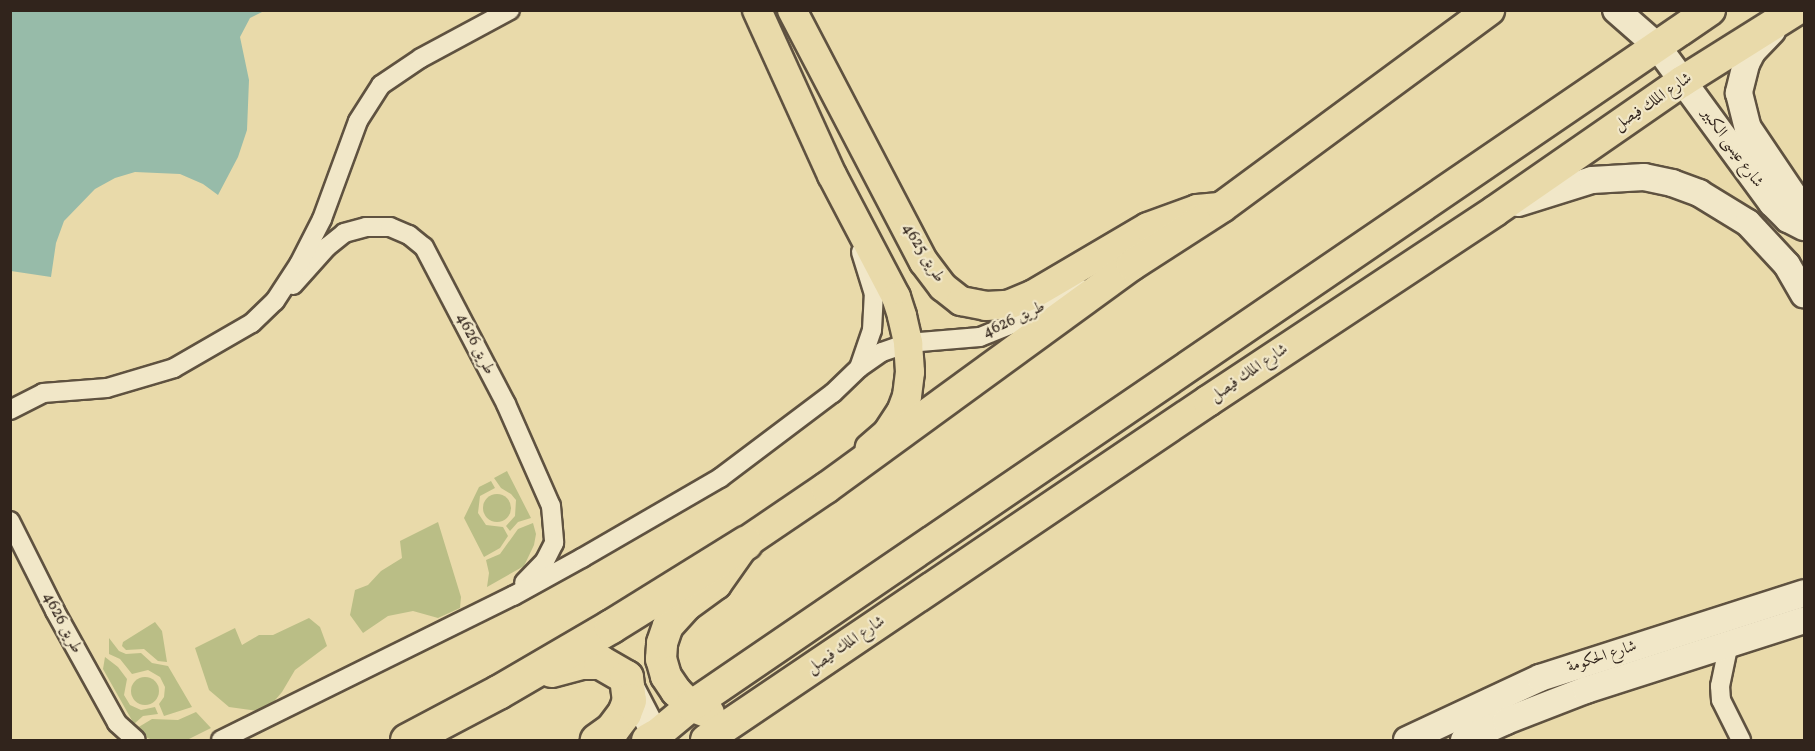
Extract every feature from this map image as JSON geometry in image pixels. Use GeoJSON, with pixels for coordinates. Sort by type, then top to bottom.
{"type":"FeatureCollection","features":[{"type":"Feature","properties":{"kind":"highway"},"geometry":{"type":"LineString","coordinates":[[407,741],[498,692],[745,543],[826,488],[1132,265],[1222,207],[1489,10]]}},
{"type":"Feature","properties":{"kind":"highway"},"geometry":{"type":"LineString","coordinates":[[653,739],[691,706],[1710,10]]}},
{"type":"Feature","properties":{"kind":"highway","name":"شارع الملك فيصل"},"geometry":{"type":"LineString","coordinates":[[706,741],[1227,388],[1495,211],[1683,81],[1790,14]]}},
{"type":"Feature","properties":{"kind":"highway"},"geometry":{"type":"LineString","coordinates":[[742,715],[717,715],[691,706],[676,692],[666,676],[661,659],[662,643],[668,626],[687,605],[716,584],[745,543]]}},
{"type":"Feature","properties":{"kind":"highway"},"geometry":{"type":"LineString","coordinates":[[498,692],[556,669],[581,662],[600,662],[626,677],[629,700],[624,713],[612,729],[597,741]]}},
{"type":"Feature","properties":{"kind":"highway"},"geometry":{"type":"LineString","coordinates":[[723,741],[742,715]]}},
{"type":"Feature","properties":{"kind":"main road","name":"طريق 4625"},"geometry":{"type":"LineString","coordinates":[[792,10],[924,262],[943,287],[960,301],[986,306],[1008,304],[1032,295],[1148,227],[1197,209],[1222,207]]}},
{"type":"Feature","properties":{"kind":"main road","name":"شارع عيسى الكبير"},"geometry":{"type":"LineString","coordinates":[[1616,10],[1657,46],[1772,203],[1788,219],[1804,227]]}},
{"type":"Feature","properties":{"kind":"main road","name":"شارع عيسى الكبير"},"geometry":{"type":"LineString","coordinates":[[1790,14],[1752,52],[1739,85],[1742,108],[1759,145],[1804,212]]}},
{"type":"Feature","properties":{"kind":"main road"},"geometry":{"type":"LineString","coordinates":[[757,17],[832,175],[896,297],[908,343],[910,372],[902,410],[887,433],[826,488]]}},
{"type":"Feature","properties":{"kind":"main road"},"geometry":{"type":"LineString","coordinates":[[1759,145],[1804,184]]}},
{"type":"Feature","properties":{"kind":"main road"},"geometry":{"type":"LineString","coordinates":[[1495,211],[1592,180],[1644,177],[1672,183],[1699,193],[1748,223],[1796,272],[1804,294]]}},
{"type":"Feature","properties":{"kind":"main road","name":"شارع الحكومة"},"geometry":{"type":"LineString","coordinates":[[1407,741],[1540,678],[1771,604],[1804,591]]}},
{"type":"Feature","properties":{"kind":"main road","name":"شارع الحكومة"},"geometry":{"type":"LineString","coordinates":[[1464,741],[1506,721],[1586,690],[1804,620]]}},
{"type":"Feature","properties":{"kind":"main road"},"geometry":{"type":"LineString","coordinates":[[626,677],[653,739]]}},
{"type":"Feature","properties":{"kind":"street","name":"طريق 4626"},"geometry":{"type":"LineString","coordinates":[[282,293],[322,219],[358,121],[381,85],[421,58],[510,10]]}},
{"type":"Feature","properties":{"kind":"street","name":"طريق 4626"},"geometry":{"type":"LineString","coordinates":[[10,410],[43,393],[106,388],[174,368],[252,323],[282,293],[298,282],[327,247],[344,233],[366,227],[390,227],[409,234],[424,247],[506,404],[551,506],[554,543],[545,561],[513,596]]}},
{"type":"Feature","properties":{"kind":"street","name":"طريق 4626"},"geometry":{"type":"LineString","coordinates":[[859,368],[868,346],[874,311],[874,294],[861,250],[861,228]]}},
{"type":"Feature","properties":{"kind":"street","name":"طريق 4626"},"geometry":{"type":"LineString","coordinates":[[221,741],[513,596],[720,478],[833,393],[859,368],[882,352],[908,343],[980,337],[1013,324],[1132,265]]}},
{"type":"Feature","properties":{"kind":"street","name":"طريق 4626"},"geometry":{"type":"LineString","coordinates":[[10,521],[55,611],[117,723],[122,741]]}},
{"type":"Feature","properties":{"kind":"street"},"geometry":{"type":"LineString","coordinates":[[1729,643],[1720,686],[1721,700],[1741,741]]}},
{"type":"Feature","properties":{"kind":"street","name":"طريق 4626"},"geometry":{"type":"LineString","coordinates":[[117,723],[136,741]]}},
{"type":"Feature","properties":{"kind":"green space"},"geometry":{"type":"Polygon","coordinates":[[[507,471],[531,518],[518,522],[510,531],[506,526],[515,516],[516,500],[501,488],[494,478],[507,471]]]}},
{"type":"Feature","properties":{"kind":"green space"},"geometry":{"type":"Polygon","coordinates":[[[491,481],[495,488],[480,496],[478,513],[486,525],[503,527],[508,536],[500,548],[484,557],[464,518],[479,487],[491,481]]]}},
{"type":"Feature","properties":{"kind":"green space"},"geometry":{"type":"Polygon","coordinates":[[[497,494],[507,498],[511,508],[507,518],[497,522],[487,518],[483,508],[487,498],[497,494]]]}},
{"type":"Feature","properties":{"kind":"green space"},"geometry":{"type":"Polygon","coordinates":[[[438,522],[461,597],[460,608],[438,618],[413,611],[388,616],[363,633],[350,615],[355,590],[368,585],[381,571],[402,558],[400,541],[438,522]]]}},
{"type":"Feature","properties":{"kind":"green space"},"geometry":{"type":"Polygon","coordinates":[[[533,523],[536,534],[534,545],[524,566],[487,587],[489,573],[486,560],[500,554],[518,529],[533,523]]]}},
{"type":"Feature","properties":{"kind":"green space"},"geometry":{"type":"Polygon","coordinates":[[[309,618],[320,627],[327,646],[295,670],[282,692],[265,712],[229,707],[209,690],[195,648],[235,628],[242,645],[259,635],[273,635],[309,618]]]}},
{"type":"Feature","properties":{"kind":"green space"},"geometry":{"type":"Polygon","coordinates":[[[155,622],[162,631],[167,662],[158,661],[144,649],[126,650],[122,646],[123,642],[155,622]]]}},
{"type":"Feature","properties":{"kind":"green space"},"geometry":{"type":"Polygon","coordinates":[[[109,638],[119,651],[126,654],[141,653],[152,663],[168,666],[192,707],[164,716],[159,704],[164,697],[165,687],[160,677],[148,670],[132,674],[120,659],[109,654],[109,638]]]}},
{"type":"Feature","properties":{"kind":"green space"},"geometry":{"type":"Polygon","coordinates":[[[105,657],[118,667],[127,679],[124,695],[130,705],[141,710],[155,707],[158,714],[143,716],[134,724],[103,669],[105,657]]]}},
{"type":"Feature","properties":{"kind":"green space"},"geometry":{"type":"Polygon","coordinates":[[[145,677],[155,681],[159,691],[155,701],[145,705],[135,701],[131,691],[135,681],[145,677]]]}},
{"type":"Feature","properties":{"kind":"green space"},"geometry":{"type":"Polygon","coordinates":[[[196,712],[211,728],[187,740],[153,740],[145,737],[137,728],[152,719],[178,720],[196,712]]]}},
{"type":"Feature","properties":{"kind":"shaded area"},"geometry":{"type":"Polygon","coordinates":[[[10,11],[264,11],[250,18],[240,37],[249,80],[247,130],[238,157],[218,195],[203,184],[180,174],[135,172],[115,178],[95,189],[64,221],[56,243],[51,277],[11,271],[10,11]]]}}]}
